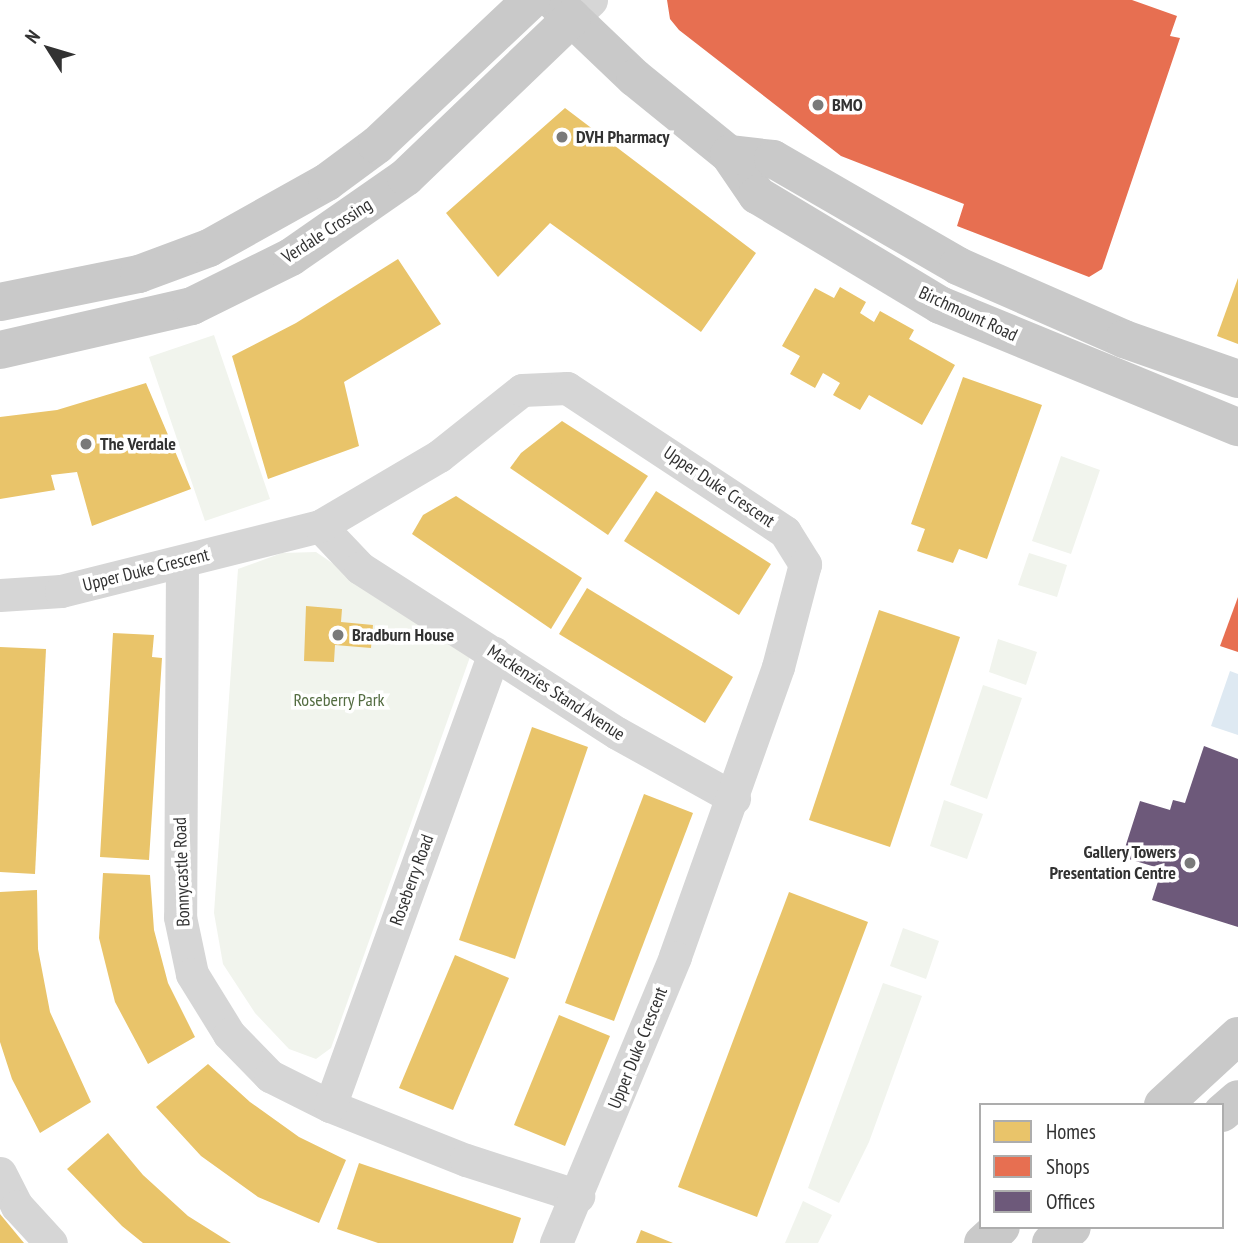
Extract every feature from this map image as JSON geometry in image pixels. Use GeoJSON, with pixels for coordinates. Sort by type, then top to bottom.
{"type":"FeatureCollection","features":[{"type":"Feature","properties":{"kind":"main road"},"geometry":{"type":"LineString","coordinates":[[0,302],[139,274],[209,248],[327,182],[377,145],[531,0]]}},
{"type":"Feature","properties":{"kind":"main road","name":"Birchmount Road"},"geometry":{"type":"LineString","coordinates":[[572,6],[635,78],[729,154],[757,195],[940,305],[1238,427]]}},
{"type":"Feature","properties":{"kind":"main road","name":"Verdale Crossing"},"geometry":{"type":"LineString","coordinates":[[0,350],[192,306],[291,257],[406,177],[572,6]]}},
{"type":"Feature","properties":{"kind":"main road"},"geometry":{"type":"LineString","coordinates":[[729,154],[773,159],[958,266],[1124,339],[1238,379]]}},
{"type":"Feature","properties":{"kind":"main road"},"geometry":{"type":"LineString","coordinates":[[1165,1103],[1238,1036]]}},
{"type":"Feature","properties":{"kind":"main road"},"geometry":{"type":"LineString","coordinates":[[1224,1111],[1238,1099]]}},
{"type":"Feature","properties":{"kind":"main road"},"geometry":{"type":"LineString","coordinates":[[983,1243],[999,1229]]}},
{"type":"Feature","properties":{"kind":"main road"},"geometry":{"type":"LineString","coordinates":[[1051,1243],[1069,1229]]}},
{"type":"Feature","properties":{"kind":"street","name":"Upper Duke Crescent"},"geometry":{"type":"LineString","coordinates":[[0,595],[61,591],[320,526],[439,456],[522,390],[567,388],[610,412],[785,532],[805,564],[789,630],[734,798],[578,1196],[556,1243]]}},
{"type":"Feature","properties":{"kind":"street","name":"Mackenzies Stand Avenue"},"geometry":{"type":"LineString","coordinates":[[320,526],[360,568],[617,733],[734,798]]}},
{"type":"Feature","properties":{"kind":"street","name":"Bonnycastle Road"},"geometry":{"type":"LineString","coordinates":[[182,562],[180,917],[192,974],[229,1034],[270,1076],[330,1106],[466,1160],[578,1196]]}},
{"type":"Feature","properties":{"kind":"street","name":"Roseberry Road"},"geometry":{"type":"LineString","coordinates":[[330,1106],[494,653]]}},
{"type":"Feature","properties":{"kind":"street"},"geometry":{"type":"LineString","coordinates":[[0,1173],[17,1206],[51,1243]]}},
{"type":"Feature","properties":{"kind":"green space"},"geometry":{"type":"Polygon","coordinates":[[[214,335],[270,499],[205,521],[149,357],[214,335]]]}},
{"type":"Feature","properties":{"kind":"green space"},"geometry":{"type":"Polygon","coordinates":[[[1061,456],[1100,470],[1071,554],[1032,541],[1061,456]]]}},
{"type":"Feature","properties":{"kind":"green space","name":"Roseberry Park"},"geometry":{"type":"Polygon","coordinates":[[[316,552],[470,657],[331,1048],[316,1059],[289,1049],[255,1013],[223,964],[214,913],[238,569],[282,553],[316,552]]]}},
{"type":"Feature","properties":{"kind":"green space"},"geometry":{"type":"Polygon","coordinates":[[[1029,553],[1067,565],[1057,597],[1018,585],[1029,553]]]}},
{"type":"Feature","properties":{"kind":"green space"},"geometry":{"type":"Polygon","coordinates":[[[998,639],[1037,652],[1026,685],[989,672],[998,639]]]}},
{"type":"Feature","properties":{"kind":"green space"},"geometry":{"type":"Polygon","coordinates":[[[983,685],[1022,698],[987,799],[950,785],[983,685]]]}},
{"type":"Feature","properties":{"kind":"green space"},"geometry":{"type":"Polygon","coordinates":[[[944,800],[983,814],[967,859],[930,846],[944,800]]]}},
{"type":"Feature","properties":{"kind":"green space"},"geometry":{"type":"Polygon","coordinates":[[[903,928],[939,941],[926,979],[890,966],[903,928]]]}},
{"type":"Feature","properties":{"kind":"green space"},"geometry":{"type":"Polygon","coordinates":[[[883,983],[922,996],[869,1142],[839,1203],[808,1188],[883,983]]]}},
{"type":"Feature","properties":{"kind":"green space"},"geometry":{"type":"Polygon","coordinates":[[[803,1201],[832,1215],[818,1243],[785,1243],[803,1201]]]}},
{"type":"Feature","properties":{"kind":"shaded area"},"geometry":{"type":"Polygon","coordinates":[[[1230,671],[1238,674],[1238,735],[1211,726],[1230,671]]]}},
{"type":"Feature","properties":{"kind":"building: Homes"},"geometry":{"type":"Polygon","coordinates":[[[565,108],[756,253],[701,332],[550,223],[498,277],[446,213],[565,108]]]}},
{"type":"Feature","properties":{"kind":"building: Homes"},"geometry":{"type":"Polygon","coordinates":[[[398,259],[441,324],[344,382],[359,446],[268,479],[232,356],[296,323],[398,259]]]}},
{"type":"Feature","properties":{"kind":"building: Homes"},"geometry":{"type":"Polygon","coordinates":[[[1238,278],[1238,344],[1217,336],[1238,278]]]}},
{"type":"Feature","properties":{"kind":"building: Homes"},"geometry":{"type":"Polygon","coordinates":[[[840,287],[866,302],[860,313],[874,322],[880,311],[914,330],[909,339],[955,365],[922,425],[869,395],[860,410],[833,395],[840,383],[823,373],[815,388],[790,374],[800,356],[782,346],[815,288],[834,298],[840,287]]]}},
{"type":"Feature","properties":{"kind":"building: Homes"},"geometry":{"type":"Polygon","coordinates":[[[963,377],[1042,405],[987,559],[959,549],[953,563],[917,551],[925,529],[911,524],[963,377]]]}},
{"type":"Feature","properties":{"kind":"building: Homes","name":"The Verdale"},"geometry":{"type":"Polygon","coordinates":[[[146,383],[191,489],[92,526],[77,472],[51,475],[55,490],[0,499],[0,417],[57,410],[146,383]]]}},
{"type":"Feature","properties":{"kind":"building: Homes"},"geometry":{"type":"Polygon","coordinates":[[[562,421],[648,476],[608,535],[510,468],[521,453],[562,421]]]}},
{"type":"Feature","properties":{"kind":"building: Homes"},"geometry":{"type":"Polygon","coordinates":[[[656,491],[771,564],[739,615],[624,541],[656,491]]]}},
{"type":"Feature","properties":{"kind":"building: Homes"},"geometry":{"type":"Polygon","coordinates":[[[456,496],[582,578],[551,629],[412,534],[423,515],[456,496]]]}},
{"type":"Feature","properties":{"kind":"building: Homes"},"geometry":{"type":"Polygon","coordinates":[[[587,588],[733,677],[705,723],[559,634],[587,588]]]}},
{"type":"Feature","properties":{"kind":"building: Homes","name":"Bradburn House"},"geometry":{"type":"Polygon","coordinates":[[[306,606],[342,609],[341,622],[373,625],[371,648],[335,645],[334,662],[304,661],[306,606]]]}},
{"type":"Feature","properties":{"kind":"building: Homes"},"geometry":{"type":"Polygon","coordinates":[[[879,610],[960,637],[890,847],[809,820],[879,610]]]}},
{"type":"Feature","properties":{"kind":"building: Homes"},"geometry":{"type":"Polygon","coordinates":[[[113,633],[154,635],[152,657],[162,658],[149,860],[100,857],[113,633]]]}},
{"type":"Feature","properties":{"kind":"building: Homes"},"geometry":{"type":"Polygon","coordinates":[[[0,647],[46,649],[35,874],[0,872],[0,647]]]}},
{"type":"Feature","properties":{"kind":"building: Homes"},"geometry":{"type":"Polygon","coordinates":[[[532,727],[588,747],[515,959],[459,940],[532,727]]]}},
{"type":"Feature","properties":{"kind":"building: Homes"},"geometry":{"type":"Polygon","coordinates":[[[644,794],[693,813],[614,1021],[565,1003],[644,794]]]}},
{"type":"Feature","properties":{"kind":"building: Homes"},"geometry":{"type":"Polygon","coordinates":[[[103,873],[150,875],[154,930],[168,983],[195,1037],[148,1064],[115,1002],[99,938],[103,873]]]}},
{"type":"Feature","properties":{"kind":"building: Homes"},"geometry":{"type":"Polygon","coordinates":[[[37,890],[38,949],[50,1012],[91,1102],[40,1133],[12,1079],[0,1042],[0,892],[37,890]]]}},
{"type":"Feature","properties":{"kind":"building: Homes"},"geometry":{"type":"Polygon","coordinates":[[[789,892],[868,922],[757,1217],[678,1187],[789,892]]]}},
{"type":"Feature","properties":{"kind":"building: Homes"},"geometry":{"type":"Polygon","coordinates":[[[455,955],[509,978],[453,1110],[399,1088],[455,955]]]}},
{"type":"Feature","properties":{"kind":"building: Homes"},"geometry":{"type":"Polygon","coordinates":[[[559,1015],[610,1036],[565,1146],[514,1125],[559,1015]]]}},
{"type":"Feature","properties":{"kind":"building: Homes"},"geometry":{"type":"Polygon","coordinates":[[[208,1064],[250,1102],[299,1137],[346,1160],[319,1223],[258,1197],[201,1156],[156,1107],[208,1064]]]}},
{"type":"Feature","properties":{"kind":"building: Homes"},"geometry":{"type":"Polygon","coordinates":[[[108,1133],[143,1175],[188,1216],[231,1243],[143,1243],[122,1226],[67,1169],[108,1133]]]}},
{"type":"Feature","properties":{"kind":"building: Homes"},"geometry":{"type":"Polygon","coordinates":[[[359,1163],[521,1218],[513,1243],[378,1243],[337,1229],[359,1163]]]}},
{"type":"Feature","properties":{"kind":"building: Homes"},"geometry":{"type":"Polygon","coordinates":[[[0,1214],[24,1243],[0,1243],[0,1214]]]}},
{"type":"Feature","properties":{"kind":"building: Homes"},"geometry":{"type":"Polygon","coordinates":[[[641,1230],[673,1243],[636,1243],[641,1230]]]}},
{"type":"Feature","properties":{"kind":"building: Shops"},"geometry":{"type":"Polygon","coordinates":[[[667,0],[1132,0],[1177,16],[1170,36],[1180,38],[1102,269],[1089,277],[957,226],[964,204],[841,156],[679,30],[670,19],[667,0]]]}},
{"type":"Feature","properties":{"kind":"building: Shops"},"geometry":{"type":"Polygon","coordinates":[[[1238,597],[1238,652],[1220,646],[1238,597]]]}},
{"type":"Feature","properties":{"kind":"building: Offices","name":"Gallery Towers Presentation Centre"},"geometry":{"type":"Polygon","coordinates":[[[1204,746],[1238,759],[1238,927],[1152,900],[1162,869],[1122,857],[1140,801],[1170,810],[1173,800],[1185,803],[1204,746]]]}},
{"type":"Feature","properties":{"kind":"place","name":"BMO"},"geometry":{"type":"Point","coordinates":[818,105]}},
{"type":"Feature","properties":{"kind":"place","name":"DVH Pharmacy"},"geometry":{"type":"Point","coordinates":[562,137]}},
{"type":"Feature","properties":{"kind":"place","name":"The Verdale"},"geometry":{"type":"Point","coordinates":[86,444]}},
{"type":"Feature","properties":{"kind":"place","name":"Bradburn House"},"geometry":{"type":"Point","coordinates":[338,635]}},
{"type":"Feature","properties":{"kind":"place","name":"Gallery Towers Presentation Centre"},"geometry":{"type":"Point","coordinates":[1190,863]}}]}
